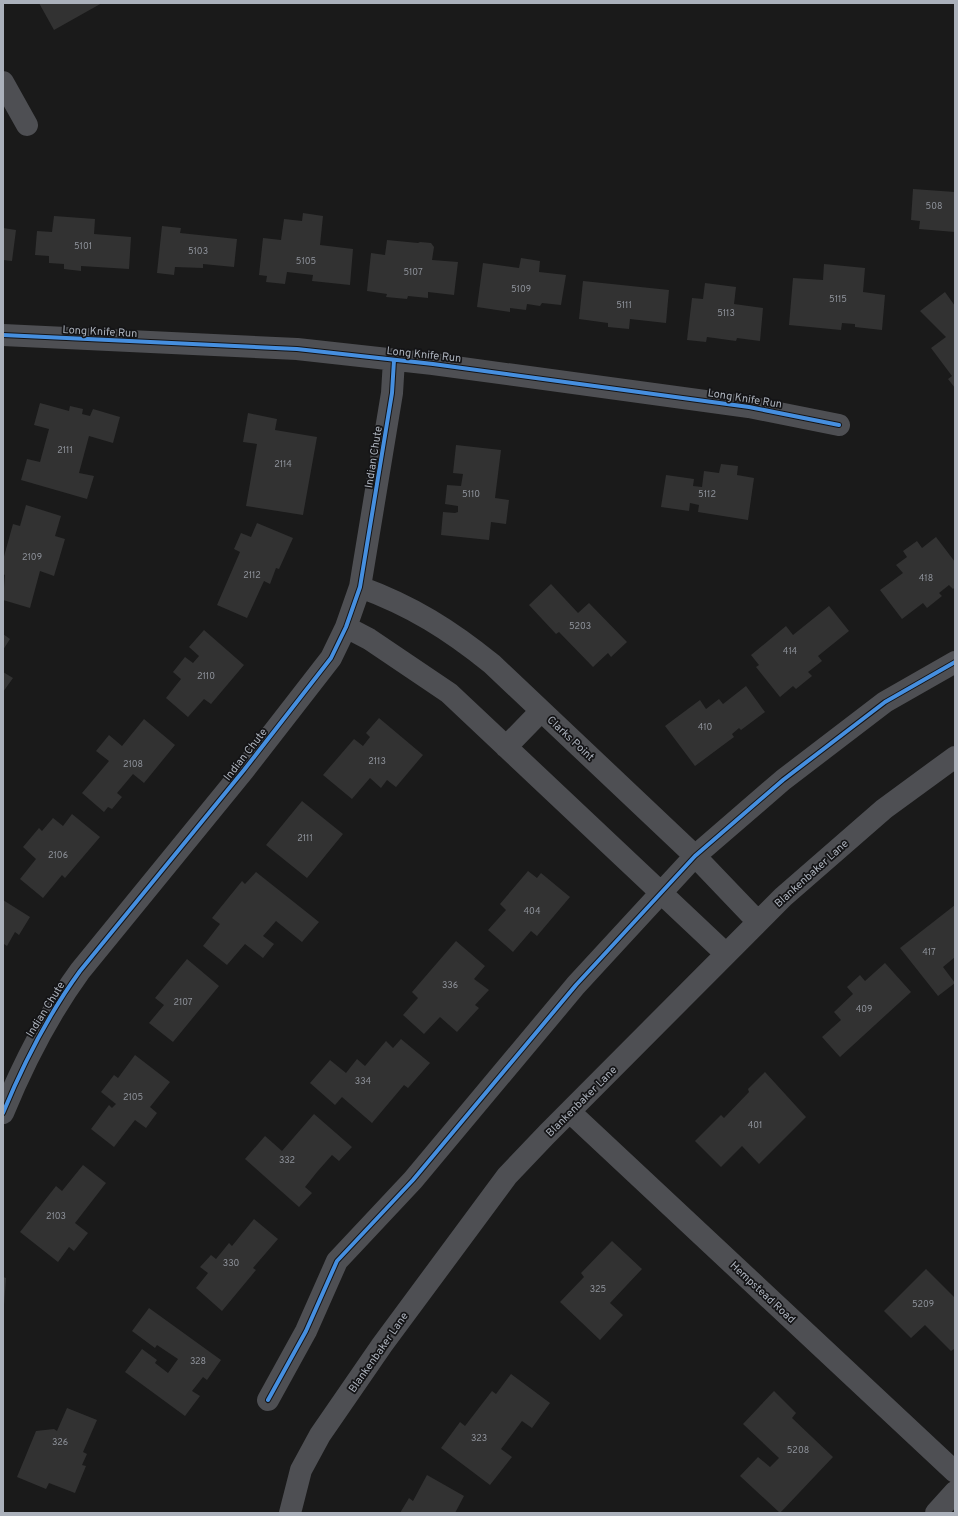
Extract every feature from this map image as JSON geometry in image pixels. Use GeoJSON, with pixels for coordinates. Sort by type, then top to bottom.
{"type":"FeatureCollection","features":[{"type":"Feature","properties":{"kind":"street"},"geometry":{"type":"LineString","coordinates":[[3,82],[27,125]]}},
{"type":"Feature","properties":{"kind":"street","name":"Long Knife Run"},"geometry":{"type":"LineString","coordinates":[[3,335],[297,349],[441,365],[749,407],[839,425]]}},
{"type":"Feature","properties":{"kind":"street","name":"Indian Chute"},"geometry":{"type":"LineString","coordinates":[[3,1113],[31,1048],[56,1004],[80,971],[244,770],[330,658],[346,627],[360,587],[392,394],[394,360]]}},
{"type":"Feature","properties":{"kind":"street","name":"Clarks Point"},"geometry":{"type":"LineString","coordinates":[[360,587],[390,598],[411,608],[457,636],[492,664],[695,856],[758,922]]}},
{"type":"Feature","properties":{"kind":"street"},"geometry":{"type":"LineString","coordinates":[[346,627],[396,656],[449,693],[726,954]]}},
{"type":"Feature","properties":{"kind":"street"},"geometry":{"type":"LineString","coordinates":[[268,1400],[306,1331],[338,1261],[413,1180],[576,985],[695,856],[783,780],[885,702],[955,662]]}},
{"type":"Feature","properties":{"kind":"street"},"geometry":{"type":"LineString","coordinates":[[506,747],[541,711]]}},
{"type":"Feature","properties":{"kind":"street","name":"Blankenbaker Lane"},"geometry":{"type":"LineString","coordinates":[[290,1513],[301,1470],[320,1435],[382,1345],[503,1182],[546,1134],[570,1112],[783,897],[837,848],[884,809],[955,757]]}},
{"type":"Feature","properties":{"kind":"street","name":"Hempstead Road"},"geometry":{"type":"LineString","coordinates":[[570,1112],[955,1472]]}},
{"type":"Feature","properties":{"kind":"street"},"geometry":{"type":"LineString","coordinates":[[936,1513],[955,1492]]}},
{"type":"Feature","properties":{"kind":"building"},"geometry":{"type":"Polygon","coordinates":[[[39,3],[102,3],[54,30],[39,3]]]}},
{"type":"Feature","properties":{"kind":"building"},"geometry":{"type":"Polygon","coordinates":[[[913,189],[955,192],[955,232],[919,229],[920,221],[911,220],[913,189]]]}},
{"type":"Feature","properties":{"kind":"building"},"geometry":{"type":"Polygon","coordinates":[[[303,213],[323,216],[320,245],[353,249],[350,285],[312,281],[313,275],[287,272],[285,284],[266,282],[267,276],[259,275],[263,238],[281,240],[284,219],[302,221],[303,213]]]}},
{"type":"Feature","properties":{"kind":"building"},"geometry":{"type":"Polygon","coordinates":[[[54,216],[95,219],[94,234],[131,237],[129,269],[81,266],[81,271],[64,269],[64,264],[49,263],[49,256],[35,255],[37,231],[52,232],[54,216]]]}},
{"type":"Feature","properties":{"kind":"building"},"geometry":{"type":"Polygon","coordinates":[[[162,226],[181,228],[180,233],[237,239],[234,267],[203,264],[203,268],[175,267],[174,275],[157,273],[162,226]]]}},
{"type":"Feature","properties":{"kind":"building"},"geometry":{"type":"Polygon","coordinates":[[[3,228],[16,230],[12,261],[3,260],[3,228]]]}},
{"type":"Feature","properties":{"kind":"building"},"geometry":{"type":"Polygon","coordinates":[[[387,240],[431,243],[434,247],[432,260],[458,262],[454,295],[428,292],[428,298],[408,296],[407,299],[386,297],[387,294],[367,291],[371,253],[385,255],[387,240]]]}},
{"type":"Feature","properties":{"kind":"building"},"geometry":{"type":"Polygon","coordinates":[[[521,258],[540,261],[539,272],[566,275],[561,305],[542,303],[540,306],[527,304],[526,310],[510,308],[510,312],[477,307],[483,263],[519,268],[521,258]]]}},
{"type":"Feature","properties":{"kind":"building"},"geometry":{"type":"Polygon","coordinates":[[[824,264],[865,268],[863,292],[885,295],[882,330],[855,327],[855,324],[842,323],[841,330],[789,325],[793,278],[823,280],[824,264]]]}},
{"type":"Feature","properties":{"kind":"building"},"geometry":{"type":"Polygon","coordinates":[[[583,281],[669,290],[666,323],[630,319],[629,329],[608,327],[608,323],[579,319],[583,281]]]}},
{"type":"Feature","properties":{"kind":"building"},"geometry":{"type":"Polygon","coordinates":[[[705,283],[736,287],[734,304],[763,308],[760,341],[737,338],[736,341],[707,337],[706,342],[687,340],[692,298],[703,299],[705,283]]]}},
{"type":"Feature","properties":{"kind":"building"},"geometry":{"type":"Polygon","coordinates":[[[945,292],[955,306],[955,388],[948,379],[952,376],[931,348],[946,337],[920,311],[945,292]]]}},
{"type":"Feature","properties":{"kind":"building"},"geometry":{"type":"Polygon","coordinates":[[[40,403],[69,411],[70,406],[83,409],[82,414],[90,416],[93,409],[120,417],[113,443],[89,436],[79,473],[94,476],[87,499],[21,480],[27,459],[40,462],[49,429],[34,425],[40,403]]]}},
{"type":"Feature","properties":{"kind":"building"},"geometry":{"type":"Polygon","coordinates":[[[248,413],[277,419],[275,430],[317,437],[303,515],[246,506],[257,444],[243,442],[248,413]]]}},
{"type":"Feature","properties":{"kind":"building"},"geometry":{"type":"Polygon","coordinates":[[[456,445],[501,450],[495,498],[509,500],[506,524],[491,522],[489,540],[441,535],[443,512],[458,512],[458,506],[445,504],[447,485],[461,486],[463,474],[453,473],[456,445]]]}},
{"type":"Feature","properties":{"kind":"building"},"geometry":{"type":"Polygon","coordinates":[[[721,464],[738,466],[737,475],[754,478],[748,520],[698,512],[699,505],[690,503],[689,511],[661,507],[666,475],[694,479],[693,486],[702,487],[704,471],[719,473],[721,464]]]}},
{"type":"Feature","properties":{"kind":"building"},"geometry":{"type":"Polygon","coordinates":[[[26,505],[61,516],[55,536],[65,539],[54,576],[40,571],[30,608],[3,600],[5,575],[3,574],[3,560],[13,524],[20,526],[26,505]]]}},
{"type":"Feature","properties":{"kind":"building"},"geometry":{"type":"Polygon","coordinates":[[[257,523],[293,538],[279,569],[276,568],[270,584],[264,581],[247,618],[217,605],[240,552],[234,549],[241,533],[251,537],[257,523]]]}},
{"type":"Feature","properties":{"kind":"building"},"geometry":{"type":"Polygon","coordinates":[[[936,537],[955,562],[955,587],[953,589],[949,585],[939,593],[942,596],[927,608],[923,603],[902,619],[880,590],[903,573],[896,565],[907,557],[903,551],[917,541],[922,548],[936,537]]]}},
{"type":"Feature","properties":{"kind":"building"},"geometry":{"type":"Polygon","coordinates":[[[551,584],[578,613],[589,603],[627,642],[611,657],[608,653],[593,667],[559,632],[556,634],[529,605],[551,584]]]}},
{"type":"Feature","properties":{"kind":"building"},"geometry":{"type":"Polygon","coordinates":[[[829,606],[849,631],[818,656],[822,661],[808,672],[812,676],[796,689],[793,686],[780,697],[756,667],[759,665],[751,655],[786,626],[793,635],[829,606]]]}},
{"type":"Feature","properties":{"kind":"building"},"geometry":{"type":"Polygon","coordinates":[[[204,630],[244,665],[211,704],[204,699],[188,717],[166,698],[181,679],[173,672],[185,657],[193,663],[199,656],[189,647],[204,630]]]}},
{"type":"Feature","properties":{"kind":"building"},"geometry":{"type":"Polygon","coordinates":[[[3,634],[10,639],[3,650],[3,634]]]}},
{"type":"Feature","properties":{"kind":"building"},"geometry":{"type":"Polygon","coordinates":[[[3,672],[13,678],[3,692],[3,672]]]}},
{"type":"Feature","properties":{"kind":"building"},"geometry":{"type":"Polygon","coordinates":[[[746,686],[765,712],[741,730],[739,728],[732,734],[734,737],[695,766],[665,726],[700,700],[706,709],[719,699],[723,704],[746,686]]]}},
{"type":"Feature","properties":{"kind":"building"},"geometry":{"type":"Polygon","coordinates":[[[379,718],[423,755],[396,787],[387,780],[381,788],[370,778],[352,799],[323,775],[354,739],[363,746],[370,737],[366,733],[379,718]]]}},
{"type":"Feature","properties":{"kind":"building"},"geometry":{"type":"Polygon","coordinates":[[[144,719],[175,745],[144,783],[133,774],[117,793],[122,797],[112,809],[108,807],[104,812],[82,793],[109,761],[96,751],[109,735],[122,746],[144,719]]]}},
{"type":"Feature","properties":{"kind":"building"},"geometry":{"type":"Polygon","coordinates":[[[302,801],[343,834],[307,878],[266,845],[302,801]]]}},
{"type":"Feature","properties":{"kind":"building"},"geometry":{"type":"Polygon","coordinates":[[[72,814],[100,837],[65,878],[62,875],[43,898],[20,879],[36,859],[23,847],[39,828],[42,831],[53,818],[63,826],[72,814]]]}},
{"type":"Feature","properties":{"kind":"building"},"geometry":{"type":"Polygon","coordinates":[[[528,871],[537,878],[541,873],[570,897],[537,936],[531,931],[513,952],[488,930],[506,910],[500,904],[528,871]]]}},
{"type":"Feature","properties":{"kind":"building"},"geometry":{"type":"Polygon","coordinates":[[[256,872],[319,922],[302,942],[276,921],[263,936],[274,944],[263,958],[245,944],[227,965],[203,946],[220,924],[212,918],[242,881],[245,884],[256,872]]]}},
{"type":"Feature","properties":{"kind":"building"},"geometry":{"type":"Polygon","coordinates":[[[3,900],[30,917],[19,935],[15,932],[7,946],[4,944],[3,946],[3,900]]]}},
{"type":"Feature","properties":{"kind":"building"},"geometry":{"type":"Polygon","coordinates":[[[955,905],[955,957],[943,967],[955,983],[938,996],[900,948],[955,905]]]}},
{"type":"Feature","properties":{"kind":"building"},"geometry":{"type":"Polygon","coordinates":[[[456,941],[485,966],[474,979],[489,990],[475,1005],[479,1008],[457,1032],[440,1017],[424,1034],[403,1015],[418,998],[412,992],[456,941]]]}},
{"type":"Feature","properties":{"kind":"building"},"geometry":{"type":"Polygon","coordinates":[[[187,959],[219,986],[173,1042],[149,1023],[164,1005],[155,998],[187,959]]]}},
{"type":"Feature","properties":{"kind":"building"},"geometry":{"type":"Polygon","coordinates":[[[885,963],[911,992],[840,1057],[822,1037],[841,1020],[834,1012],[853,994],[847,987],[860,975],[865,981],[885,963]]]}},
{"type":"Feature","properties":{"kind":"building"},"geometry":{"type":"Polygon","coordinates":[[[401,1039],[430,1063],[408,1088],[404,1085],[372,1123],[342,1097],[335,1105],[310,1083],[330,1060],[346,1073],[357,1059],[365,1066],[386,1041],[393,1048],[401,1039]]]}},
{"type":"Feature","properties":{"kind":"building"},"geometry":{"type":"Polygon","coordinates":[[[135,1055],[170,1082],[150,1107],[157,1113],[146,1128],[135,1120],[114,1147],[91,1129],[109,1105],[112,1108],[116,1104],[101,1092],[114,1075],[118,1078],[135,1055]]]}},
{"type":"Feature","properties":{"kind":"building"},"geometry":{"type":"Polygon","coordinates":[[[765,1072],[806,1117],[759,1164],[742,1146],[721,1167],[695,1141],[721,1115],[724,1118],[749,1092],[748,1089],[765,1072]]]}},
{"type":"Feature","properties":{"kind":"building"},"geometry":{"type":"Polygon","coordinates":[[[314,1114],[352,1147],[339,1161],[332,1155],[305,1187],[312,1193],[299,1207],[245,1159],[265,1136],[282,1151],[314,1114]]]}},
{"type":"Feature","properties":{"kind":"building"},"geometry":{"type":"Polygon","coordinates":[[[83,1165],[106,1183],[75,1223],[88,1233],[74,1251],[69,1247],[58,1262],[20,1232],[56,1186],[62,1191],[83,1165]]]}},
{"type":"Feature","properties":{"kind":"building"},"geometry":{"type":"Polygon","coordinates":[[[254,1219],[278,1239],[253,1268],[256,1270],[222,1311],[196,1288],[208,1273],[200,1267],[211,1255],[216,1259],[229,1243],[232,1246],[254,1219]]]}},
{"type":"Feature","properties":{"kind":"building"},"geometry":{"type":"Polygon","coordinates":[[[612,1241],[642,1269],[610,1303],[623,1315],[600,1340],[560,1302],[584,1277],[581,1273],[612,1241]]]}},
{"type":"Feature","properties":{"kind":"building"},"geometry":{"type":"Polygon","coordinates":[[[926,1269],[955,1298],[955,1350],[954,1349],[951,1351],[925,1325],[911,1338],[884,1311],[926,1269]]]}},
{"type":"Feature","properties":{"kind":"building"},"geometry":{"type":"Polygon","coordinates":[[[3,1277],[6,1278],[4,1305],[3,1305],[3,1277]]]}},
{"type":"Feature","properties":{"kind":"building"},"geometry":{"type":"Polygon","coordinates":[[[149,1308],[221,1360],[207,1380],[203,1377],[192,1391],[200,1396],[185,1416],[125,1372],[142,1349],[157,1360],[155,1363],[168,1373],[178,1359],[157,1345],[155,1348],[132,1331],[149,1308]]]}},
{"type":"Feature","properties":{"kind":"building"},"geometry":{"type":"Polygon","coordinates":[[[511,1374],[550,1403],[532,1428],[522,1421],[501,1449],[512,1457],[490,1485],[441,1448],[460,1422],[465,1426],[492,1391],[496,1394],[511,1374]]]}},
{"type":"Feature","properties":{"kind":"building"},"geometry":{"type":"Polygon","coordinates":[[[774,1391],[796,1413],[792,1418],[833,1457],[780,1513],[740,1476],[758,1457],[770,1467],[779,1458],[743,1424],[774,1391]]]}},
{"type":"Feature","properties":{"kind":"building"},"geometry":{"type":"Polygon","coordinates":[[[67,1408],[97,1420],[83,1452],[87,1454],[82,1465],[86,1466],[75,1493],[49,1483],[46,1489],[17,1477],[36,1431],[54,1429],[57,1431],[67,1408]]]}},
{"type":"Feature","properties":{"kind":"building"},"geometry":{"type":"Polygon","coordinates":[[[427,1475],[464,1496],[455,1513],[400,1513],[409,1498],[413,1501],[427,1475]]]}},
{"type":"Feature","properties":{"kind":"cycle path"},"geometry":{"type":"LineString","coordinates":[[3,335],[297,349],[433,364],[749,407],[839,425]]}},
{"type":"Feature","properties":{"kind":"cycle path"},"geometry":{"type":"LineString","coordinates":[[3,1113],[19,1075],[37,1039],[57,1005],[80,971],[244,770],[331,658],[346,627],[360,587],[392,393],[394,360]]}},
{"type":"Feature","properties":{"kind":"cycle path"},"geometry":{"type":"LineString","coordinates":[[268,1400],[306,1331],[337,1261],[413,1180],[576,985],[695,856],[783,780],[885,702],[955,662]]}}]}
